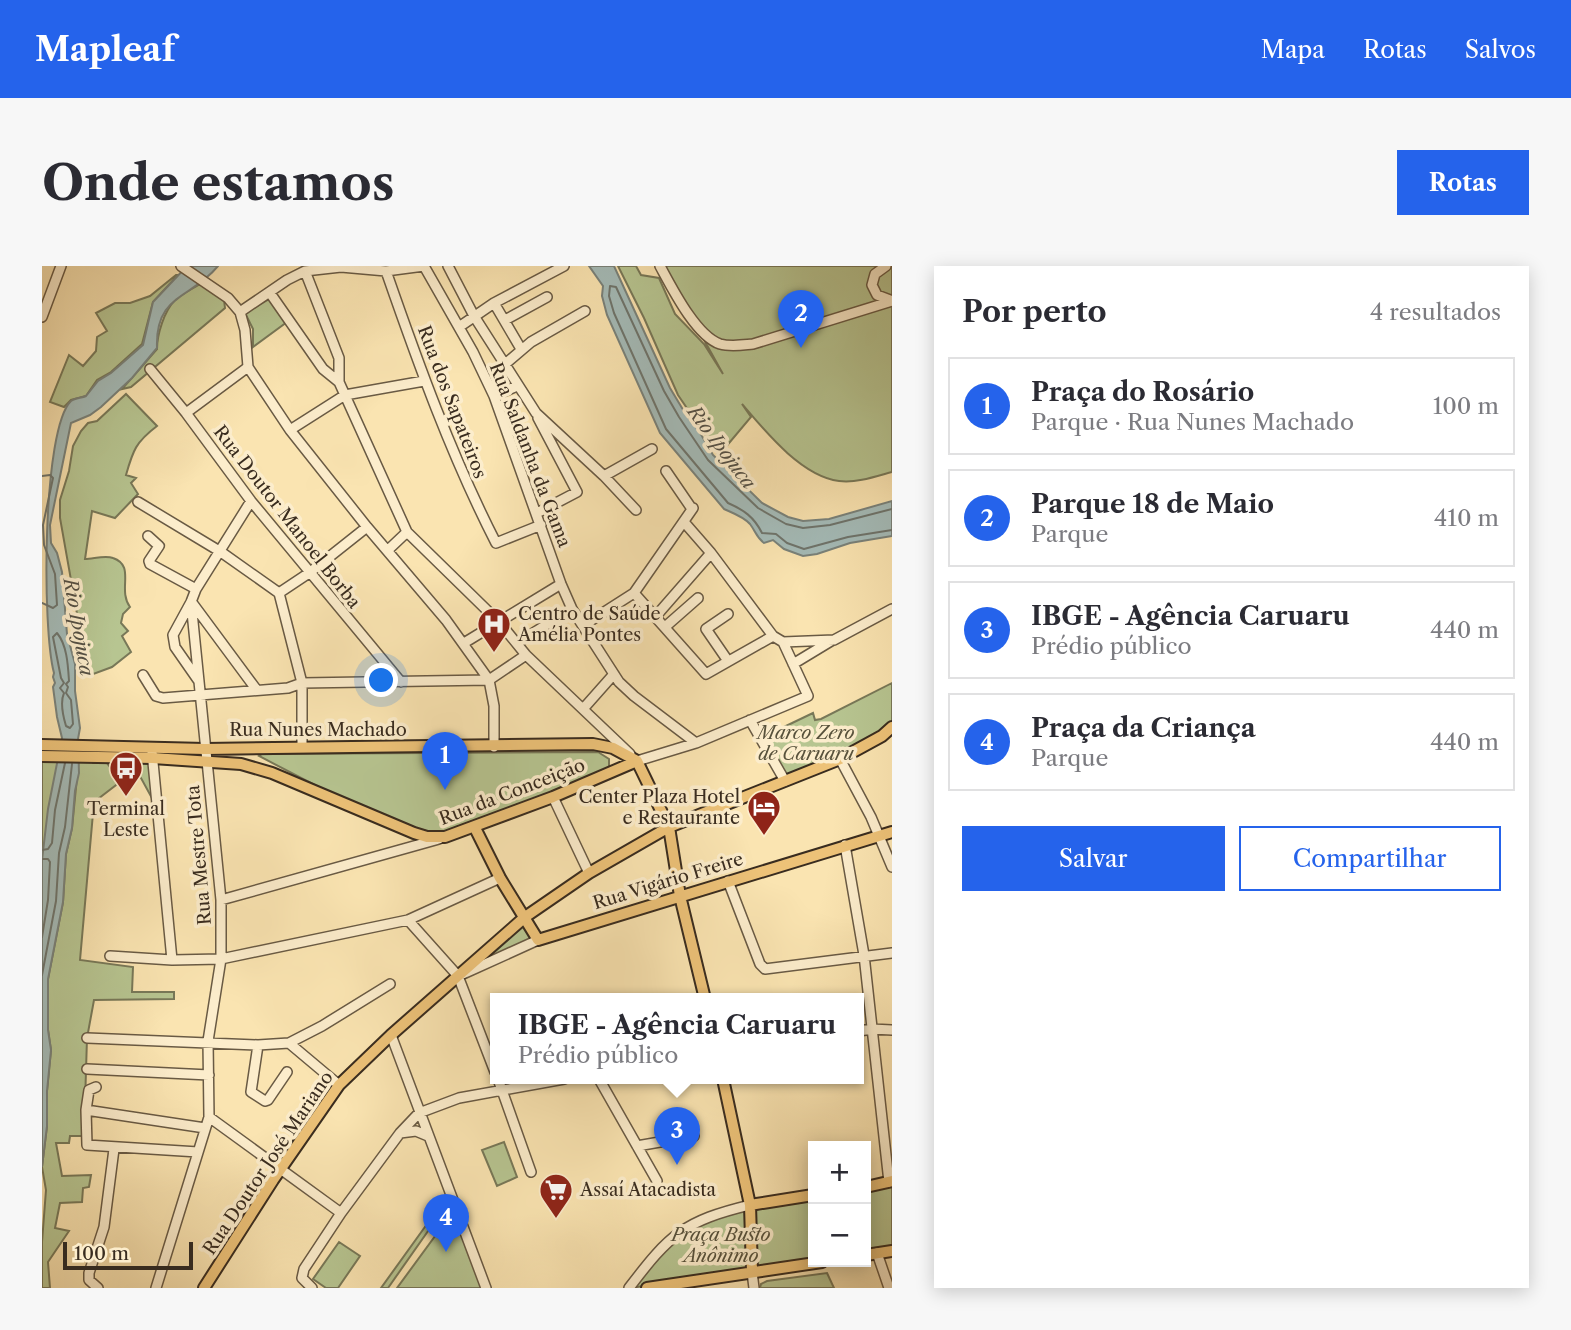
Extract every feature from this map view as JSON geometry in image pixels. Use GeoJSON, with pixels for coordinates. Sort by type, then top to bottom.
{"type":"FeatureCollection","features":[{"type":"Feature","properties":{"kind":"main road","name":"Rua Doutor José Mariano"},"geometry":{"type":"LineString","coordinates":[[204,1288],[339,1085],[391,1035],[525,917],[589,873],[668,827],[840,759],[882,736],[892,727]]}},
{"type":"Feature","properties":{"kind":"main road","name":"Rua Nunes Machado"},"geometry":{"type":"LineString","coordinates":[[206,755],[302,747],[593,744],[613,748],[635,759]]}},
{"type":"Feature","properties":{"kind":"main road"},"geometry":{"type":"LineString","coordinates":[[42,745],[93,752]]}},
{"type":"Feature","properties":{"kind":"main road"},"geometry":{"type":"LineString","coordinates":[[42,756],[93,752],[206,755]]}},
{"type":"Feature","properties":{"kind":"main road","name":"Rua Nunes Machado"},"geometry":{"type":"LineString","coordinates":[[206,755],[256,767],[414,833],[445,837]]}},
{"type":"Feature","properties":{"kind":"main road"},"geometry":{"type":"LineString","coordinates":[[635,759],[668,827],[680,896],[704,993]]}},
{"type":"Feature","properties":{"kind":"main road","name":"Rua da Conceição"},"geometry":{"type":"LineString","coordinates":[[445,837],[553,797],[635,759]]}},
{"type":"Feature","properties":{"kind":"main road"},"geometry":{"type":"LineString","coordinates":[[475,828],[500,878],[538,940]]}},
{"type":"Feature","properties":{"kind":"main road","name":"Rua Vigário Freire"},"geometry":{"type":"LineString","coordinates":[[538,940],[892,832]]}},
{"type":"Feature","properties":{"kind":"main road"},"geometry":{"type":"LineString","coordinates":[[724,1084],[750,1205],[752,1272]]}},
{"type":"Feature","properties":{"kind":"main road"},"geometry":{"type":"LineString","coordinates":[[871,1186],[890,1182]]}},
{"type":"Feature","properties":{"kind":"main road"},"geometry":{"type":"LineString","coordinates":[[750,1205],[808,1196]]}},
{"type":"Feature","properties":{"kind":"main road"},"geometry":{"type":"LineString","coordinates":[[872,1254],[892,1251]]}},
{"type":"Feature","properties":{"kind":"main road"},"geometry":{"type":"LineString","coordinates":[[647,1288],[808,1264]]}},
{"type":"Feature","properties":{"kind":"street"},"geometry":{"type":"LineString","coordinates":[[42,317],[61,266]]}},
{"type":"Feature","properties":{"kind":"street"},"geometry":{"type":"LineString","coordinates":[[181,266],[228,298],[240,312],[245,330],[248,367],[290,430],[464,643],[489,680],[494,706],[494,747]]}},
{"type":"Feature","properties":{"kind":"street"},"geometry":{"type":"LineString","coordinates":[[240,312],[305,271],[341,267],[386,271],[424,266]]}},
{"type":"Feature","properties":{"kind":"street","name":"Rua Saldanha da Gama"},"geometry":{"type":"LineString","coordinates":[[424,266],[494,396],[572,608],[614,674],[634,696],[696,743]]}},
{"type":"Feature","properties":{"kind":"street"},"geometry":{"type":"LineString","coordinates":[[459,327],[494,303],[564,266]]}},
{"type":"Feature","properties":{"kind":"street"},"geometry":{"type":"LineString","coordinates":[[660,266],[688,314],[703,333],[718,344],[753,344],[892,301]]}},
{"type":"Feature","properties":{"kind":"street"},"geometry":{"type":"LineString","coordinates":[[886,266],[875,274],[872,285],[881,299],[892,301]]}},
{"type":"Feature","properties":{"kind":"street"},"geometry":{"type":"LineString","coordinates":[[452,267],[474,316],[536,413],[577,492],[537,513]]}},
{"type":"Feature","properties":{"kind":"street"},"geometry":{"type":"LineString","coordinates":[[305,271],[339,358],[339,382],[407,532],[500,623],[526,655],[635,759]]}},
{"type":"Feature","properties":{"kind":"street","name":"Rua dos Sapateiros"},"geometry":{"type":"LineString","coordinates":[[386,271],[424,381],[469,491],[496,543],[541,525]]}},
{"type":"Feature","properties":{"kind":"street"},"geometry":{"type":"LineString","coordinates":[[270,293],[323,369],[339,382]]}},
{"type":"Feature","properties":{"kind":"street"},"geometry":{"type":"LineString","coordinates":[[505,320],[547,297]]}},
{"type":"Feature","properties":{"kind":"street"},"geometry":{"type":"LineString","coordinates":[[494,303],[520,349]]}},
{"type":"Feature","properties":{"kind":"street"},"geometry":{"type":"LineString","coordinates":[[504,365],[520,349],[585,311]]}},
{"type":"Feature","properties":{"kind":"street"},"geometry":{"type":"LineString","coordinates":[[186,413],[248,367]]}},
{"type":"Feature","properties":{"kind":"street","name":"Rua Doutor Manoel Borba"},"geometry":{"type":"LineString","coordinates":[[150,369],[251,501],[401,682]]}},
{"type":"Feature","properties":{"kind":"street"},"geometry":{"type":"LineString","coordinates":[[290,430],[345,395],[424,381]]}},
{"type":"Feature","properties":{"kind":"street"},"geometry":{"type":"LineString","coordinates":[[494,396],[517,386]]}},
{"type":"Feature","properties":{"kind":"street"},"geometry":{"type":"LineString","coordinates":[[536,413],[604,476],[636,510]]}},
{"type":"Feature","properties":{"kind":"street"},"geometry":{"type":"LineString","coordinates":[[604,476],[652,449]]}},
{"type":"Feature","properties":{"kind":"street"},"geometry":{"type":"LineString","coordinates":[[584,625],[634,593],[692,509],[666,471]]}},
{"type":"Feature","properties":{"kind":"street"},"geometry":{"type":"LineString","coordinates":[[199,682],[175,647],[173,635],[196,589],[251,501]]}},
{"type":"Feature","properties":{"kind":"street"},"geometry":{"type":"LineString","coordinates":[[138,502],[221,552],[279,593],[302,684],[302,747]]}},
{"type":"Feature","properties":{"kind":"street"},"geometry":{"type":"LineString","coordinates":[[684,522],[711,553],[773,636],[783,642],[834,640]]}},
{"type":"Feature","properties":{"kind":"street"},"geometry":{"type":"LineString","coordinates":[[279,593],[367,527]]}},
{"type":"Feature","properties":{"kind":"street"},"geometry":{"type":"LineString","coordinates":[[388,551],[407,532]]}},
{"type":"Feature","properties":{"kind":"street"},"geometry":{"type":"LineString","coordinates":[[148,536],[159,545],[149,561],[150,564],[196,589]]}},
{"type":"Feature","properties":{"kind":"street"},"geometry":{"type":"LineString","coordinates":[[656,616],[711,553]]}},
{"type":"Feature","properties":{"kind":"street"},"geometry":{"type":"LineString","coordinates":[[464,643],[561,584]]}},
{"type":"Feature","properties":{"kind":"street"},"geometry":{"type":"LineString","coordinates":[[634,593],[706,674],[773,636]]}},
{"type":"Feature","properties":{"kind":"street"},"geometry":{"type":"LineString","coordinates":[[665,627],[698,598]]}},
{"type":"Feature","properties":{"kind":"street"},"geometry":{"type":"LineString","coordinates":[[191,602],[199,682]]}},
{"type":"Feature","properties":{"kind":"street"},"geometry":{"type":"LineString","coordinates":[[191,602],[256,689]]}},
{"type":"Feature","properties":{"kind":"street"},"geometry":{"type":"LineString","coordinates":[[517,643],[572,608]]}},
{"type":"Feature","properties":{"kind":"street"},"geometry":{"type":"LineString","coordinates":[[783,642],[793,664],[892,609]]}},
{"type":"Feature","properties":{"kind":"street"},"geometry":{"type":"LineString","coordinates":[[727,614],[706,629],[728,661]]}},
{"type":"Feature","properties":{"kind":"street"},"geometry":{"type":"LineString","coordinates":[[143,675],[159,698],[288,688],[302,684],[489,680],[526,655]]}},
{"type":"Feature","properties":{"kind":"street","name":"Rua da Conceição"},"geometry":{"type":"LineString","coordinates":[[635,759],[696,743],[808,696],[793,664]]}},
{"type":"Feature","properties":{"kind":"street"},"geometry":{"type":"LineString","coordinates":[[583,709],[614,674]]}},
{"type":"Feature","properties":{"kind":"street","name":"Rua Mestre Tota"},"geometry":{"type":"LineString","coordinates":[[156,1288],[209,1117],[208,1041],[221,959],[221,900],[199,682]]}},
{"type":"Feature","properties":{"kind":"street"},"geometry":{"type":"LineString","coordinates":[[750,720],[785,781]]}},
{"type":"Feature","properties":{"kind":"street"},"geometry":{"type":"LineString","coordinates":[[152,753],[172,960]]}},
{"type":"Feature","properties":{"kind":"street"},"geometry":{"type":"LineString","coordinates":[[840,759],[880,836],[892,867]]}},
{"type":"Feature","properties":{"kind":"street"},"geometry":{"type":"LineString","coordinates":[[553,797],[589,873]]}},
{"type":"Feature","properties":{"kind":"street","name":"Rua da Conceição"},"geometry":{"type":"LineString","coordinates":[[221,900],[445,837]]}},
{"type":"Feature","properties":{"kind":"street"},"geometry":{"type":"LineString","coordinates":[[845,845],[864,955],[890,1182]]}},
{"type":"Feature","properties":{"kind":"street"},"geometry":{"type":"LineString","coordinates":[[110,956],[172,960],[221,959],[408,920],[500,878]]}},
{"type":"Feature","properties":{"kind":"street"},"geometry":{"type":"LineString","coordinates":[[728,881],[760,964],[765,969],[892,953]]}},
{"type":"Feature","properties":{"kind":"street"},"geometry":{"type":"LineString","coordinates":[[408,920],[458,976],[490,1059]]}},
{"type":"Feature","properties":{"kind":"street","name":"Rua Vigário Freire"},"geometry":{"type":"LineString","coordinates":[[458,976],[538,940]]}},
{"type":"Feature","properties":{"kind":"street"},"geometry":{"type":"LineString","coordinates":[[87,1038],[258,1045],[289,1042],[304,1037],[390,984]]}},
{"type":"Feature","properties":{"kind":"street"},"geometry":{"type":"LineString","coordinates":[[864,1030],[892,1030]]}},
{"type":"Feature","properties":{"kind":"street"},"geometry":{"type":"LineString","coordinates":[[391,1035],[486,1288]]}},
{"type":"Feature","properties":{"kind":"street"},"geometry":{"type":"LineString","coordinates":[[289,1042],[339,1085]]}},
{"type":"Feature","properties":{"kind":"street"},"geometry":{"type":"LineString","coordinates":[[258,1045],[251,1092],[266,1101],[287,1072]]}},
{"type":"Feature","properties":{"kind":"street"},"geometry":{"type":"LineString","coordinates":[[87,1069],[209,1075]]}},
{"type":"Feature","properties":{"kind":"street"},"geometry":{"type":"LineString","coordinates":[[500,1084],[531,1172]]}},
{"type":"Feature","properties":{"kind":"street"},"geometry":{"type":"LineString","coordinates":[[313,1288],[304,1281],[302,1274],[341,1213],[400,1133],[419,1114],[459,1098],[536,1084]]}},
{"type":"Feature","properties":{"kind":"street"},"geometry":{"type":"LineString","coordinates":[[602,1084],[657,1181]]}},
{"type":"Feature","properties":{"kind":"street"},"geometry":{"type":"LineString","coordinates":[[96,1087],[89,1090],[86,1110],[85,1143],[90,1147],[198,1152]]}},
{"type":"Feature","properties":{"kind":"street"},"geometry":{"type":"LineString","coordinates":[[86,1110],[205,1128]]}},
{"type":"Feature","properties":{"kind":"street"},"geometry":{"type":"LineString","coordinates":[[209,1117],[341,1213]]}},
{"type":"Feature","properties":{"kind":"street"},"geometry":{"type":"LineString","coordinates":[[400,1133],[416,1131],[428,1136]]}},
{"type":"Feature","properties":{"kind":"street"},"geometry":{"type":"LineString","coordinates":[[637,1146],[694,1136]]}},
{"type":"Feature","properties":{"kind":"street"},"geometry":{"type":"LineString","coordinates":[[98,1288],[89,1280],[89,1273],[104,1227],[114,1149]]}},
{"type":"Feature","properties":{"kind":"street"},"geometry":{"type":"LineString","coordinates":[[629,1288],[650,1260],[681,1230],[715,1213],[750,1205]]}},
{"type":"Feature","properties":{"kind":"street"},"geometry":{"type":"LineString","coordinates":[[872,1254],[889,1288]]}},
{"type":"Feature","properties":{"kind":"street"},"geometry":{"type":"LineString","coordinates":[[752,1272],[754,1288]]}},
{"type":"Feature","properties":{"kind":"green space"},"geometry":{"type":"Polygon","coordinates":[[[618,266],[636,266],[641,275],[659,278],[675,314],[704,344],[723,374],[663,266],[892,266],[892,472],[866,479],[839,481],[811,471],[785,451],[742,404],[751,417],[719,455],[678,395],[618,266]]]}},
{"type":"Feature","properties":{"kind":"green space"},"geometry":{"type":"Polygon","coordinates":[[[176,275],[153,302],[142,344],[111,372],[97,380],[86,396],[71,400],[64,407],[50,402],[69,355],[83,366],[96,351],[97,337],[107,331],[96,313],[115,303],[130,303],[150,296],[176,275]]]}},
{"type":"Feature","properties":{"kind":"green space"},"geometry":{"type":"Polygon","coordinates":[[[200,284],[224,300],[225,308],[131,387],[122,389],[157,349],[162,323],[171,305],[200,284]]]}},
{"type":"Feature","properties":{"kind":"green space"},"geometry":{"type":"Polygon","coordinates":[[[271,298],[287,322],[253,347],[253,329],[245,313],[271,298]]]}},
{"type":"Feature","properties":{"kind":"green space"},"geometry":{"type":"Polygon","coordinates":[[[126,394],[157,426],[136,447],[126,475],[136,478],[131,483],[138,494],[115,518],[92,511],[85,559],[110,557],[124,566],[126,600],[130,607],[123,614],[121,623],[128,631],[122,636],[131,652],[112,667],[88,676],[60,518],[60,500],[73,446],[81,431],[88,423],[97,421],[126,394]]]}},
{"type":"Feature","properties":{"kind":"green space","name":"Marco Zero de Caruaru"},"geometry":{"type":"Polygon","coordinates":[[[892,683],[892,724],[832,761],[785,778],[763,737],[813,713],[815,720],[821,719],[892,683]]]}},
{"type":"Feature","properties":{"kind":"green space"},"geometry":{"type":"Polygon","coordinates":[[[598,752],[609,759],[609,772],[446,834],[413,829],[334,795],[259,756],[262,754],[598,752]]]}},
{"type":"Feature","properties":{"kind":"green space"},"geometry":{"type":"Polygon","coordinates":[[[42,757],[60,757],[42,860],[42,757]]]}},
{"type":"Feature","properties":{"kind":"green space"},"geometry":{"type":"Polygon","coordinates":[[[79,757],[93,758],[93,763],[107,763],[120,782],[94,802],[80,960],[133,967],[132,992],[174,992],[174,999],[94,1000],[87,1038],[84,1136],[70,1136],[69,1143],[56,1143],[62,1176],[91,1175],[89,1187],[83,1188],[82,1202],[60,1203],[55,1228],[69,1231],[48,1262],[50,1288],[42,1288],[46,1190],[42,1167],[51,1050],[48,1030],[48,979],[63,902],[66,854],[72,828],[79,757]]]}},
{"type":"Feature","properties":{"kind":"green space"},"geometry":{"type":"Polygon","coordinates":[[[123,760],[149,763],[153,800],[141,778],[123,760]]]}},
{"type":"Feature","properties":{"kind":"green space"},"geometry":{"type":"Polygon","coordinates":[[[522,921],[532,941],[467,971],[522,921]]]}},
{"type":"Feature","properties":{"kind":"green space"},"geometry":{"type":"Polygon","coordinates":[[[504,1142],[517,1177],[497,1186],[482,1150],[504,1142]]]}},
{"type":"Feature","properties":{"kind":"green space"},"geometry":{"type":"Polygon","coordinates":[[[892,1184],[892,1250],[871,1253],[871,1187],[892,1184]]]}},
{"type":"Feature","properties":{"kind":"green space"},"geometry":{"type":"Polygon","coordinates":[[[808,1197],[808,1263],[754,1271],[754,1205],[808,1197]]]}},
{"type":"Feature","properties":{"kind":"green space"},"geometry":{"type":"Polygon","coordinates":[[[440,1206],[440,1214],[388,1288],[381,1288],[440,1206]]]}},
{"type":"Feature","properties":{"kind":"green space","name":"Praça Busto Anônimo"},"geometry":{"type":"Polygon","coordinates":[[[749,1208],[750,1269],[631,1288],[679,1235],[713,1216],[749,1208]]]}},
{"type":"Feature","properties":{"kind":"green space"},"geometry":{"type":"Polygon","coordinates":[[[452,1213],[455,1213],[483,1288],[397,1288],[452,1213]]]}},
{"type":"Feature","properties":{"kind":"green space"},"geometry":{"type":"Polygon","coordinates":[[[339,1242],[360,1256],[338,1288],[326,1288],[313,1279],[339,1242]]]}},
{"type":"Feature","properties":{"kind":"green space"},"geometry":{"type":"Polygon","coordinates":[[[827,1273],[834,1288],[760,1288],[761,1284],[767,1281],[827,1273]]]}},
{"type":"Feature","properties":{"kind":"water","name":"Rio Ipojuca"},"geometry":{"type":"Polygon","coordinates":[[[187,266],[218,266],[208,277],[168,307],[158,330],[157,348],[132,378],[101,407],[71,423],[50,525],[51,543],[62,572],[67,634],[75,664],[75,691],[80,728],[79,773],[66,854],[63,902],[48,979],[48,1030],[51,1050],[42,1167],[42,860],[48,809],[62,738],[53,687],[55,683],[50,650],[46,575],[54,449],[61,419],[71,401],[86,396],[98,381],[143,345],[153,302],[187,266]]]}},
{"type":"Feature","properties":{"kind":"water","name":"Rio Ipojuca"},"geometry":{"type":"Polygon","coordinates":[[[589,266],[614,266],[670,388],[685,413],[713,455],[762,503],[788,517],[803,521],[829,519],[892,501],[892,536],[850,543],[803,556],[784,549],[773,540],[764,543],[748,522],[724,509],[660,433],[607,315],[602,296],[603,286],[589,266]]]}},
{"type":"Feature","properties":{"kind":"place","name":"Parque 18 de Maio"},"geometry":{"type":"Point","coordinates":[801,348]}},
{"type":"Feature","properties":{"kind":"place","name":"Centro de Saúde Amélia Pontes"},"geometry":{"type":"Point","coordinates":[494,654]}},
{"type":"Feature","properties":{"kind":"place","name":"Praça do Rosário"},"geometry":{"type":"Point","coordinates":[445,790]}},
{"type":"Feature","properties":{"kind":"place","name":"Terminal Leste"},"geometry":{"type":"Point","coordinates":[126,798]}},
{"type":"Feature","properties":{"kind":"place","name":"Center Plaza Hotel e Restaurante"},"geometry":{"type":"Point","coordinates":[764,837]}},
{"type":"Feature","properties":{"kind":"place","name":"IBGE - Agência Caruaru"},"geometry":{"type":"Point","coordinates":[677,1165]}},
{"type":"Feature","properties":{"kind":"place","name":"Assaí Atacadista"},"geometry":{"type":"Point","coordinates":[556,1220]}},
{"type":"Feature","properties":{"kind":"place","name":"Praça da Criança"},"geometry":{"type":"Point","coordinates":[446,1252]}}]}
